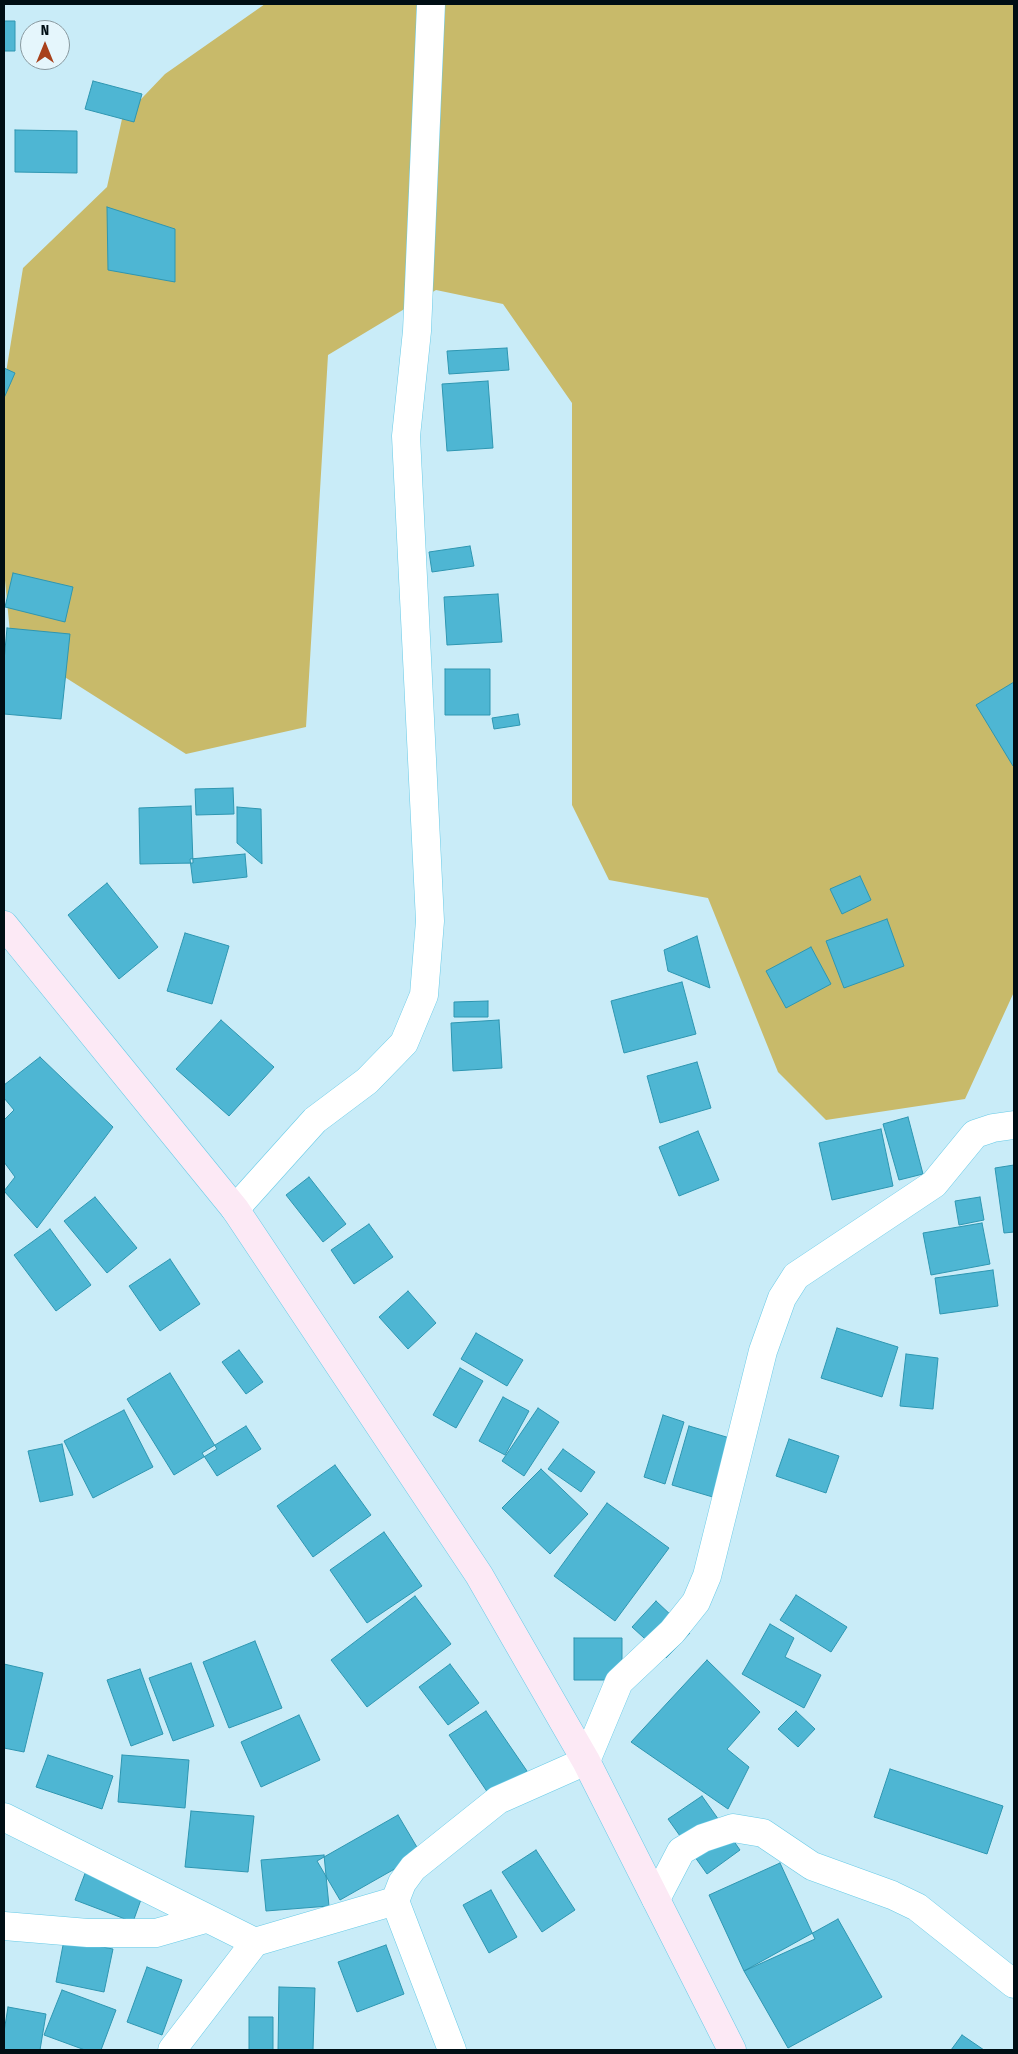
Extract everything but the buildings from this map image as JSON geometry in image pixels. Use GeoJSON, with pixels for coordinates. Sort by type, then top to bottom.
{"type":"FeatureCollection","features":[{"type":"Feature","properties":{"kind":"main road"},"geometry":{"type":"LineString","coordinates":[[4,925],[235,1209],[479,1575],[586,1761],[732,2050]]}},
{"type":"Feature","properties":{"kind":"street"},"geometry":{"type":"LineString","coordinates":[[235,1209],[316,1120],[367,1081],[404,1043],[424,995],[430,921],[406,436],[417,331],[431,4]]}},
{"type":"Feature","properties":{"kind":"street"},"geometry":{"type":"LineString","coordinates":[[452,2050],[395,1901],[402,1883],[413,1868],[498,1800],[586,1761],[619,1682],[672,1632],[696,1602],[707,1576],[763,1351],[782,1298],[796,1276],[934,1184],[974,1134],[992,1128],[1014,1125]]}},
{"type":"Feature","properties":{"kind":"street"},"geometry":{"type":"LineString","coordinates":[[4,1817],[205,1919],[255,1942]]}},
{"type":"Feature","properties":{"kind":"street"},"geometry":{"type":"LineString","coordinates":[[656,1899],[681,1851],[703,1838],[732,1828],[763,1833],[812,1866],[892,1895],[916,1907],[1014,1984]]}},
{"type":"Feature","properties":{"kind":"street"},"geometry":{"type":"LineString","coordinates":[[172,2050],[255,1942],[395,1901]]}},
{"type":"Feature","properties":{"kind":"street"},"geometry":{"type":"LineString","coordinates":[[4,1926],[88,1934],[156,1934],[205,1919]]}},
{"type":"Feature","properties":{"kind":"shaded area"},"geometry":{"type":"Polygon","coordinates":[[[265,4],[1014,4],[1014,992],[965,1099],[826,1120],[778,1072],[708,898],[609,880],[572,805],[572,403],[503,304],[436,290],[328,355],[306,727],[186,754],[11,643],[4,570],[4,385],[23,268],[107,187],[122,119],[165,74],[265,4]]]}}]}
